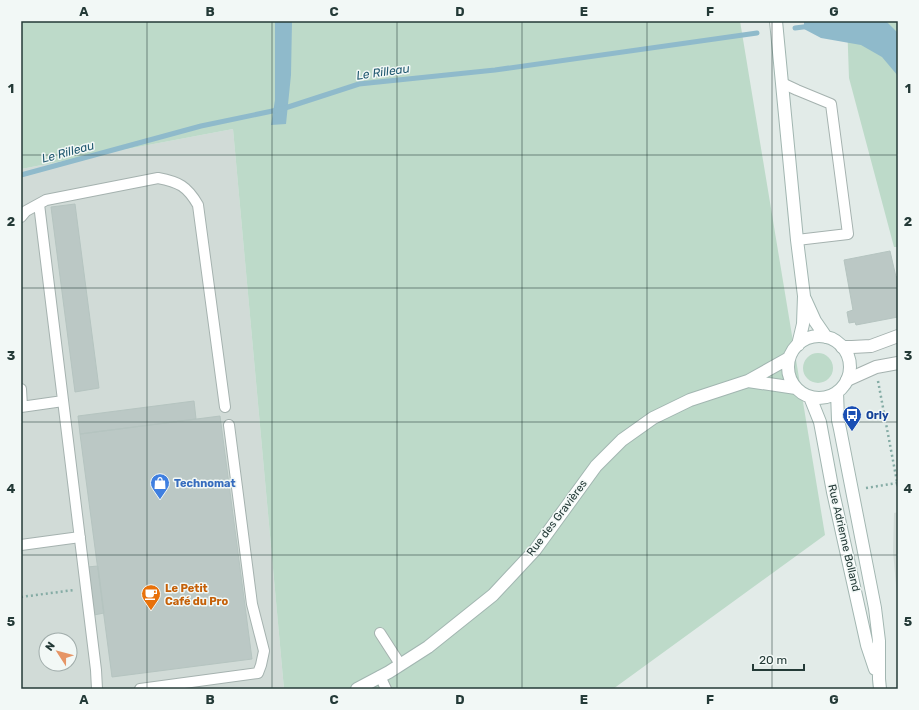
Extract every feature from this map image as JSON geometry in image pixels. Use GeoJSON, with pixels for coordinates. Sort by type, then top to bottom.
{"type":"FeatureCollection","features":[{"type":"Feature","properties":{"kind":"main road"},"geometry":{"type":"LineString","coordinates":[[776,21],[797,240],[804,296],[803,324],[798,345]]}},
{"type":"Feature","properties":{"kind":"main road"},"geometry":{"type":"LineString","coordinates":[[804,296],[815,321],[826,337]]}},
{"type":"Feature","properties":{"kind":"main road"},"geometry":{"type":"LineString","coordinates":[[842,347],[871,346],[898,336]]}},
{"type":"Feature","properties":{"kind":"main road"},"geometry":{"type":"LineString","coordinates":[[826,337],[837,342],[842,347],[849,362],[850,372],[842,388],[837,392],[826,397],[810,397],[802,394],[792,382],[788,366],[790,358],[793,351],[804,340],[826,337]]}},
{"type":"Feature","properties":{"kind":"main road","name":"Rue des Gravières"},"geometry":{"type":"LineString","coordinates":[[357,689],[428,647],[492,595],[535,550],[596,466],[622,440],[653,418],[690,400],[748,381],[790,358]]}},
{"type":"Feature","properties":{"kind":"main road"},"geometry":{"type":"LineString","coordinates":[[847,380],[876,367],[898,363]]}},
{"type":"Feature","properties":{"kind":"main road","name":"Rue des Gravières"},"geometry":{"type":"LineString","coordinates":[[748,381],[796,388]]}},
{"type":"Feature","properties":{"kind":"main road","name":"Rue Adrienne Bolland"},"geometry":{"type":"LineString","coordinates":[[837,392],[838,420],[875,608],[879,641],[879,684]]}},
{"type":"Feature","properties":{"kind":"main road","name":"Rue Adrienne Bolland"},"geometry":{"type":"LineString","coordinates":[[810,397],[820,422],[850,572],[867,645],[879,684]]}},
{"type":"Feature","properties":{"kind":"lane"},"geometry":{"type":"LineString","coordinates":[[782,83],[831,104],[848,234],[797,240]]}},
{"type":"Feature","properties":{"kind":"lane"},"geometry":{"type":"LineString","coordinates":[[21,217],[26,211],[46,200],[158,178],[168,180],[186,188],[192,194],[198,205],[226,407]]}},
{"type":"Feature","properties":{"kind":"lane"},"geometry":{"type":"LineString","coordinates":[[39,204],[96,670],[97,689]]}},
{"type":"Feature","properties":{"kind":"lane"},"geometry":{"type":"LineString","coordinates":[[21,389],[22,407],[63,401]]}},
{"type":"Feature","properties":{"kind":"lane"},"geometry":{"type":"LineString","coordinates":[[140,689],[258,673],[261,665],[264,651],[252,604],[229,425]]}},
{"type":"Feature","properties":{"kind":"lane"},"geometry":{"type":"LineString","coordinates":[[21,545],[80,537]]}},
{"type":"Feature","properties":{"kind":"lane"},"geometry":{"type":"LineString","coordinates":[[380,633],[400,664]]}},
{"type":"Feature","properties":{"kind":"lane"},"geometry":{"type":"LineString","coordinates":[[380,676],[386,689]]}},
{"type":"Feature","properties":{"kind":"path"},"geometry":{"type":"LineString","coordinates":[[852,489],[898,485],[876,367]]}},
{"type":"Feature","properties":{"kind":"path"},"geometry":{"type":"LineString","coordinates":[[21,597],[86,588]]}},
{"type":"Feature","properties":{"kind":"shaded area"},"geometry":{"type":"Polygon","coordinates":[[[233,129],[284,689],[21,689],[21,169],[233,129]]]}},
{"type":"Feature","properties":{"kind":"shaded area"},"geometry":{"type":"Polygon","coordinates":[[[898,512],[898,606],[893,552],[894,513],[898,512]]]}},
{"type":"Feature","properties":{"kind":"green space"},"geometry":{"type":"Polygon","coordinates":[[[21,21],[740,21],[825,535],[613,689],[284,689],[233,129],[21,169],[21,21]]]}},
{"type":"Feature","properties":{"kind":"green space"},"geometry":{"type":"Polygon","coordinates":[[[847,21],[898,21],[898,247],[894,247],[849,78],[847,21]]]}},
{"type":"Feature","properties":{"kind":"green space"},"geometry":{"type":"Polygon","coordinates":[[[818,353],[824,354],[832,362],[832,374],[824,382],[818,383],[812,382],[804,374],[803,368],[804,362],[812,354],[818,353]]]}},
{"type":"Feature","properties":{"kind":"water"},"geometry":{"type":"Polygon","coordinates":[[[275,21],[292,21],[291,75],[286,124],[271,125],[275,100],[275,21]]]}},
{"type":"Feature","properties":{"kind":"water"},"geometry":{"type":"Polygon","coordinates":[[[804,21],[886,21],[898,33],[898,76],[882,57],[861,45],[821,38],[804,29],[804,21]]]}},
{"type":"Feature","properties":{"kind":"building"},"geometry":{"type":"Polygon","coordinates":[[[75,204],[99,388],[75,392],[51,207],[75,204]]]}},
{"type":"Feature","properties":{"kind":"building"},"geometry":{"type":"Polygon","coordinates":[[[890,251],[896,277],[898,276],[898,317],[856,325],[855,322],[849,323],[847,312],[853,310],[844,260],[890,251]]]}},
{"type":"Feature","properties":{"kind":"building"},"geometry":{"type":"Polygon","coordinates":[[[194,401],[196,419],[80,434],[78,416],[194,401]]]}},
{"type":"Feature","properties":{"kind":"building","name":"Technomat"},"geometry":{"type":"Polygon","coordinates":[[[220,416],[252,659],[112,677],[80,434],[220,416]]]}},
{"type":"Feature","properties":{"kind":"building"},"geometry":{"type":"Polygon","coordinates":[[[98,566],[104,613],[94,615],[87,567],[98,566]]]}},
{"type":"Feature","properties":{"kind":"waterway","name":"Le Rilleau"},"geometry":{"type":"LineString","coordinates":[[795,28],[811,26]]}},
{"type":"Feature","properties":{"kind":"waterway","name":"Le Rilleau"},"geometry":{"type":"LineString","coordinates":[[21,175],[201,126],[282,109],[359,84],[495,70],[757,33]]}},
{"type":"Feature","properties":{"kind":"place","name":"Orly"},"geometry":{"type":"Point","coordinates":[852,432]}},
{"type":"Feature","properties":{"kind":"place","name":"Technomat"},"geometry":{"type":"Point","coordinates":[160,500]}},
{"type":"Feature","properties":{"kind":"place","name":"Le Petit Café du Pro"},"geometry":{"type":"Point","coordinates":[151,611]}}]}
